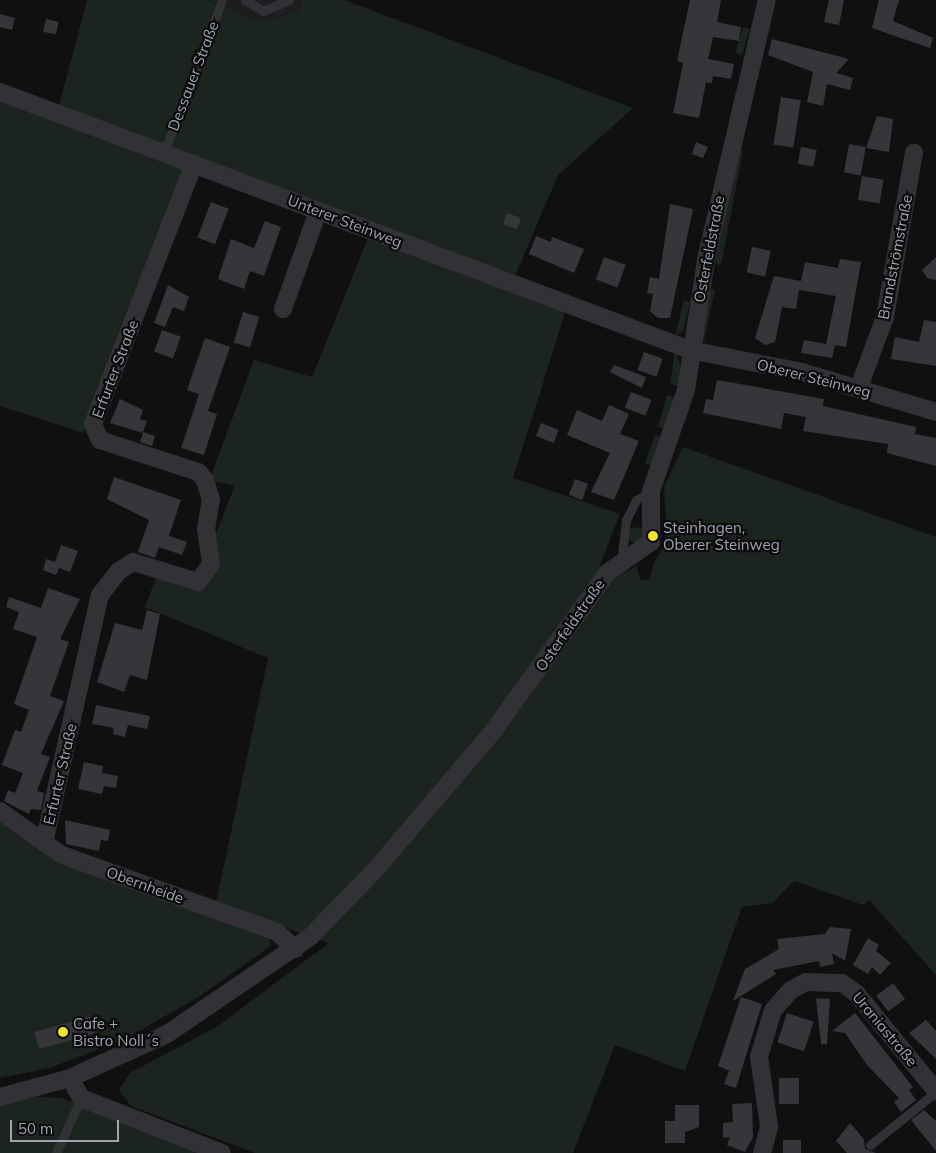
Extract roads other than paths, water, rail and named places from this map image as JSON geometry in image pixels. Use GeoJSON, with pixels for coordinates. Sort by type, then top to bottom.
{"type":"FeatureCollection","features":[{"type":"Feature","properties":{"kind":"street","name":"Osterfeldstraße"},"geometry":{"type":"LineString","coordinates":[[0,1097],[70,1078],[167,1034],[311,936],[492,734],[595,589],[621,563],[651,542],[651,491],[686,390],[690,350],[727,160],[746,103],[767,0]]}},
{"type":"Feature","properties":{"kind":"street","name":"Unterer Steinweg"},"geometry":{"type":"LineString","coordinates":[[0,92],[690,350]]}},
{"type":"Feature","properties":{"kind":"street","name":"Brandströmstraße"},"geometry":{"type":"LineString","coordinates":[[859,387],[885,317],[914,154]]}},
{"type":"Feature","properties":{"kind":"street","name":"Erfurter Straße"},"geometry":{"type":"LineString","coordinates":[[44,842],[100,595],[119,571],[133,562],[198,582],[205,578],[211,564],[206,530],[211,500],[206,480],[198,472],[100,440],[93,424],[194,164]]}},
{"type":"Feature","properties":{"kind":"street"},"geometry":{"type":"LineString","coordinates":[[283,309],[318,210]]}},
{"type":"Feature","properties":{"kind":"street","name":"Oberer Steinweg"},"geometry":{"type":"LineString","coordinates":[[690,350],[859,387],[936,412]]}},
{"type":"Feature","properties":{"kind":"street","name":"Obernheide"},"geometry":{"type":"LineString","coordinates":[[0,811],[62,855],[277,932],[294,949]]}},
{"type":"Feature","properties":{"kind":"street","name":"Uraniastraße"},"geometry":{"type":"LineString","coordinates":[[762,1153],[769,1126],[759,1057],[773,1010],[791,990],[806,982],[842,983],[856,993],[936,1092]]}},
{"type":"Feature","properties":{"kind":"street"},"geometry":{"type":"LineString","coordinates":[[70,1078],[81,1098],[222,1153]]}},
{"type":"Feature","properties":{"kind":"lane","name":"Dessauer Straße"},"geometry":{"type":"LineString","coordinates":[[164,152],[222,0]]}},
{"type":"Feature","properties":{"kind":"lane"},"geometry":{"type":"LineString","coordinates":[[245,0],[263,11],[289,0]]}},
{"type":"Feature","properties":{"kind":"lane"},"geometry":{"type":"LineString","coordinates":[[621,563],[626,520],[636,500],[651,491]]}},
{"type":"Feature","properties":{"kind":"lane"},"geometry":{"type":"LineString","coordinates":[[870,1145],[936,1092]]}},
{"type":"Feature","properties":{"kind":"lane"},"geometry":{"type":"LineString","coordinates":[[56,1153],[81,1098]]}},
{"type":"Feature","properties":{"kind":"place","name":"Steinhagen, Oberer Steinweg"},"geometry":{"type":"Point","coordinates":[653,536]}},
{"type":"Feature","properties":{"kind":"place","name":"Cafe + Bistro Noll´s"},"geometry":{"type":"Point","coordinates":[63,1032]}}]}
